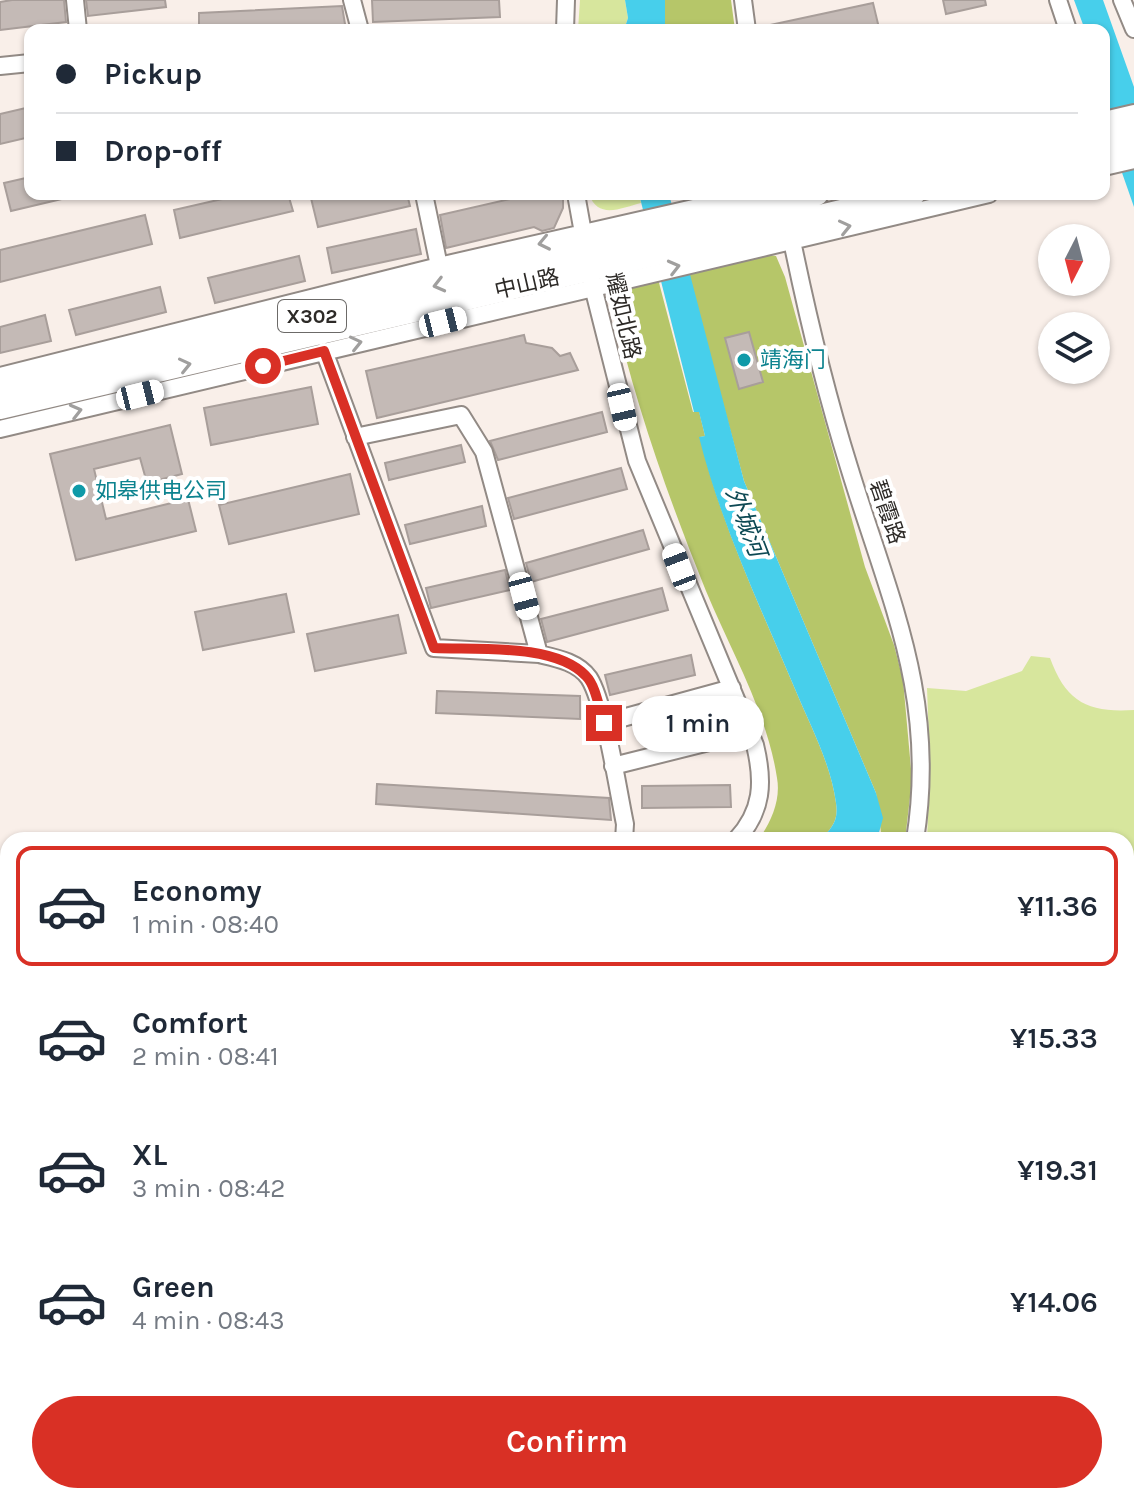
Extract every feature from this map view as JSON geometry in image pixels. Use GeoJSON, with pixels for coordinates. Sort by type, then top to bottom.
{"type":"FeatureCollection","features":[{"type":"Feature","properties":{"kind":"main road"},"geometry":{"type":"LineString","coordinates":[[1110,145],[1134,124]]}},
{"type":"Feature","properties":{"kind":"main road"},"geometry":{"type":"LineString","coordinates":[[1110,148],[1134,144]]}},
{"type":"Feature","properties":{"kind":"main road","name":"中山路"},"geometry":{"type":"LineString","coordinates":[[786,215],[808,200]]}},
{"type":"Feature","properties":{"kind":"main road","name":"中山路"},"geometry":{"type":"LineString","coordinates":[[0,408],[709,231],[877,200]]}},
{"type":"Feature","properties":{"kind":"main road","name":"中山路"},"geometry":{"type":"LineString","coordinates":[[0,390],[588,260]]}},
{"type":"Feature","properties":{"kind":"street"},"geometry":{"type":"LineString","coordinates":[[75,0],[77,24]]}},
{"type":"Feature","properties":{"kind":"street"},"geometry":{"type":"LineString","coordinates":[[352,0],[358,24]]}},
{"type":"Feature","properties":{"kind":"street"},"geometry":{"type":"LineString","coordinates":[[565,24],[566,0]]}},
{"type":"Feature","properties":{"kind":"street"},"geometry":{"type":"LineString","coordinates":[[743,0],[746,24]]}},
{"type":"Feature","properties":{"kind":"street"},"geometry":{"type":"LineString","coordinates":[[1058,0],[1066,24]]}},
{"type":"Feature","properties":{"kind":"street"},"geometry":{"type":"LineString","coordinates":[[1122,0],[1134,29]]}},
{"type":"Feature","properties":{"kind":"street"},"geometry":{"type":"LineString","coordinates":[[0,66],[24,64]]}},
{"type":"Feature","properties":{"kind":"street"},"geometry":{"type":"LineString","coordinates":[[1110,144],[1134,113]]}},
{"type":"Feature","properties":{"kind":"street"},"geometry":{"type":"LineString","coordinates":[[1110,149],[1134,160]]}},
{"type":"Feature","properties":{"kind":"street"},"geometry":{"type":"LineString","coordinates":[[425,200],[439,266]]}},
{"type":"Feature","properties":{"kind":"street","name":"耀如北路"},"geometry":{"type":"LineString","coordinates":[[577,200],[588,260],[637,461],[712,647],[732,688],[761,773],[761,794],[754,816],[742,832]]}},
{"type":"Feature","properties":{"kind":"street"},"geometry":{"type":"LineString","coordinates":[[709,231],[748,200]]}},
{"type":"Feature","properties":{"kind":"street"},"geometry":{"type":"LineString","coordinates":[[0,429],[324,351],[588,260],[786,215],[931,200]]}},
{"type":"Feature","properties":{"kind":"street","name":"碧霞路"},"geometry":{"type":"LineString","coordinates":[[786,215],[844,451],[908,648],[923,745],[916,832]]}},
{"type":"Feature","properties":{"kind":"street"},"geometry":{"type":"LineString","coordinates":[[0,376],[439,266],[588,260]]}},
{"type":"Feature","properties":{"kind":"street"},"geometry":{"type":"LineString","coordinates":[[324,351],[434,648],[539,654],[567,661],[589,678],[604,723],[624,832]]}},
{"type":"Feature","properties":{"kind":"street"},"geometry":{"type":"LineString","coordinates":[[355,437],[461,415],[484,452],[539,654]]}},
{"type":"Feature","properties":{"kind":"street"},"geometry":{"type":"LineString","coordinates":[[604,723],[732,688]]}},
{"type":"Feature","properties":{"kind":"street"},"geometry":{"type":"LineString","coordinates":[[613,766],[749,732]]}},
{"type":"Feature","properties":{"kind":"green space"},"geometry":{"type":"Polygon","coordinates":[[[580,0],[625,0],[626,24],[578,24],[580,0]]]}},
{"type":"Feature","properties":{"kind":"green space"},"geometry":{"type":"Polygon","coordinates":[[[665,0],[731,0],[734,24],[665,24],[665,0]]]}},
{"type":"Feature","properties":{"kind":"green space"},"geometry":{"type":"Polygon","coordinates":[[[640,200],[641,203],[604,210],[593,202],[640,200]]]}},
{"type":"Feature","properties":{"kind":"green space"},"geometry":{"type":"Polygon","coordinates":[[[763,254],[776,256],[785,277],[865,567],[894,645],[903,680],[912,780],[906,832],[881,832],[876,793],[744,481],[688,274],[763,254]]]}},
{"type":"Feature","properties":{"kind":"green space"},"geometry":{"type":"Polygon","coordinates":[[[658,279],[693,412],[699,411],[705,436],[700,437],[719,502],[742,565],[830,774],[836,815],[827,832],[763,832],[771,819],[778,795],[772,753],[757,706],[706,591],[641,412],[612,302],[617,287],[658,279]]]}},
{"type":"Feature","properties":{"kind":"green space"},"geometry":{"type":"Polygon","coordinates":[[[1031,656],[1050,658],[1063,685],[1081,702],[1104,709],[1134,710],[1134,832],[927,832],[930,767],[927,688],[966,691],[1022,671],[1031,656]]]}},
{"type":"Feature","properties":{"kind":"water"},"geometry":{"type":"Polygon","coordinates":[[[625,0],[665,0],[665,24],[626,24],[625,0]]]}},
{"type":"Feature","properties":{"kind":"water"},"geometry":{"type":"Polygon","coordinates":[[[1074,0],[1103,0],[1134,87],[1134,207],[1120,167],[1117,132],[1110,112],[1110,24],[1083,24],[1074,0]]]}},
{"type":"Feature","properties":{"kind":"water","name":"外城河"},"geometry":{"type":"Polygon","coordinates":[[[641,200],[671,200],[744,481],[876,793],[883,818],[879,832],[827,832],[836,815],[830,774],[718,502],[699,437],[705,436],[699,412],[694,412],[641,200]]]}},
{"type":"Feature","properties":{"kind":"building"},"geometry":{"type":"Polygon","coordinates":[[[64,0],[66,22],[24,24],[24,27],[0,30],[0,2],[64,0]]]}},
{"type":"Feature","properties":{"kind":"building"},"geometry":{"type":"Polygon","coordinates":[[[86,0],[165,0],[166,7],[88,16],[86,0]]]}},
{"type":"Feature","properties":{"kind":"building"},"geometry":{"type":"Polygon","coordinates":[[[372,0],[499,0],[500,17],[373,22],[372,0]]]}},
{"type":"Feature","properties":{"kind":"building"},"geometry":{"type":"Polygon","coordinates":[[[943,0],[985,0],[986,5],[946,14],[943,0]]]}},
{"type":"Feature","properties":{"kind":"building"},"geometry":{"type":"Polygon","coordinates":[[[873,3],[878,24],[775,24],[873,3]]]}},
{"type":"Feature","properties":{"kind":"building"},"geometry":{"type":"Polygon","coordinates":[[[342,6],[345,24],[199,24],[199,13],[342,6]]]}},
{"type":"Feature","properties":{"kind":"building"},"geometry":{"type":"Polygon","coordinates":[[[24,108],[24,138],[0,144],[0,114],[24,108]]]}},
{"type":"Feature","properties":{"kind":"building"},"geometry":{"type":"Polygon","coordinates":[[[24,178],[24,200],[58,200],[11,211],[4,183],[24,178]]]}},
{"type":"Feature","properties":{"kind":"building"},"geometry":{"type":"Polygon","coordinates":[[[218,200],[290,200],[293,211],[180,238],[174,210],[218,200]]]}},
{"type":"Feature","properties":{"kind":"building"},"geometry":{"type":"Polygon","coordinates":[[[311,200],[408,200],[410,206],[318,227],[311,200]]]}},
{"type":"Feature","properties":{"kind":"building"},"geometry":{"type":"Polygon","coordinates":[[[506,200],[563,200],[563,208],[554,228],[542,231],[534,227],[446,248],[440,215],[506,200]]]}},
{"type":"Feature","properties":{"kind":"building"},"geometry":{"type":"Polygon","coordinates":[[[145,215],[152,244],[0,282],[0,250],[145,215]]]}},
{"type":"Feature","properties":{"kind":"building"},"geometry":{"type":"Polygon","coordinates":[[[416,229],[421,254],[332,273],[327,248],[416,229]]]}},
{"type":"Feature","properties":{"kind":"building"},"geometry":{"type":"Polygon","coordinates":[[[299,256],[305,281],[215,303],[208,278],[299,256]]]}},
{"type":"Feature","properties":{"kind":"building"},"geometry":{"type":"Polygon","coordinates":[[[160,287],[166,312],[76,335],[69,310],[160,287]]]}},
{"type":"Feature","properties":{"kind":"building"},"geometry":{"type":"Polygon","coordinates":[[[45,315],[51,341],[0,353],[0,327],[45,315]]]}},
{"type":"Feature","properties":{"kind":"building","name":"靖海门"},"geometry":{"type":"Polygon","coordinates":[[[749,332],[763,382],[739,389],[725,338],[749,332]]]}},
{"type":"Feature","properties":{"kind":"building"},"geometry":{"type":"Polygon","coordinates":[[[524,335],[526,343],[552,348],[560,356],[570,353],[578,370],[377,418],[366,371],[524,335]]]}},
{"type":"Feature","properties":{"kind":"building"},"geometry":{"type":"Polygon","coordinates":[[[311,387],[318,424],[211,445],[204,408],[311,387]]]}},
{"type":"Feature","properties":{"kind":"building"},"geometry":{"type":"Polygon","coordinates":[[[602,412],[607,432],[498,460],[490,441],[602,412]]]}},
{"type":"Feature","properties":{"kind":"building","name":"如皋供电公司"},"geometry":{"type":"Polygon","coordinates":[[[170,425],[182,474],[147,483],[140,458],[94,469],[106,519],[188,499],[196,531],[76,560],[50,454],[170,425]]]}},
{"type":"Feature","properties":{"kind":"building"},"geometry":{"type":"Polygon","coordinates":[[[461,445],[465,462],[389,480],[385,463],[461,445]]]}},
{"type":"Feature","properties":{"kind":"building"},"geometry":{"type":"Polygon","coordinates":[[[621,468],[627,489],[514,519],[508,498],[621,468]]]}},
{"type":"Feature","properties":{"kind":"building"},"geometry":{"type":"Polygon","coordinates":[[[350,474],[359,514],[229,544],[219,505],[350,474]]]}},
{"type":"Feature","properties":{"kind":"building"},"geometry":{"type":"Polygon","coordinates":[[[482,506],[486,526],[410,544],[405,525],[482,506]]]}},
{"type":"Feature","properties":{"kind":"building"},"geometry":{"type":"Polygon","coordinates":[[[643,530],[649,549],[531,582],[526,563],[643,530]]]}},
{"type":"Feature","properties":{"kind":"building"},"geometry":{"type":"Polygon","coordinates":[[[505,570],[510,590],[431,608],[426,588],[505,570]]]}},
{"type":"Feature","properties":{"kind":"building"},"geometry":{"type":"Polygon","coordinates":[[[662,588],[668,610],[547,642],[541,619],[662,588]]]}},
{"type":"Feature","properties":{"kind":"building"},"geometry":{"type":"Polygon","coordinates":[[[286,594],[294,632],[203,650],[195,612],[286,594]]]}},
{"type":"Feature","properties":{"kind":"building"},"geometry":{"type":"Polygon","coordinates":[[[398,615],[406,653],[315,671],[307,634],[398,615]]]}},
{"type":"Feature","properties":{"kind":"building"},"geometry":{"type":"Polygon","coordinates":[[[691,655],[695,675],[610,695],[605,675],[691,655]]]}},
{"type":"Feature","properties":{"kind":"building"},"geometry":{"type":"Polygon","coordinates":[[[437,691],[580,696],[580,719],[436,713],[437,691]]]}},
{"type":"Feature","properties":{"kind":"building"},"geometry":{"type":"Polygon","coordinates":[[[377,784],[609,798],[611,820],[376,804],[377,784]]]}},
{"type":"Feature","properties":{"kind":"building"},"geometry":{"type":"Polygon","coordinates":[[[730,785],[731,807],[642,808],[642,786],[730,785]]]}},
{"type":"Feature","properties":{"kind":"place","name":"靖海门"},"geometry":{"type":"Point","coordinates":[744,360]}},
{"type":"Feature","properties":{"kind":"place","name":"如皋供电公司"},"geometry":{"type":"Point","coordinates":[79,491]}},
{"type":"Feature","properties":{"kind":"route"},"geometry":{"type":"LineString","coordinates":[[263,366],[324,351],[358,450],[434,648],[539,654],[567,661],[589,678],[604,723]]}}]}
